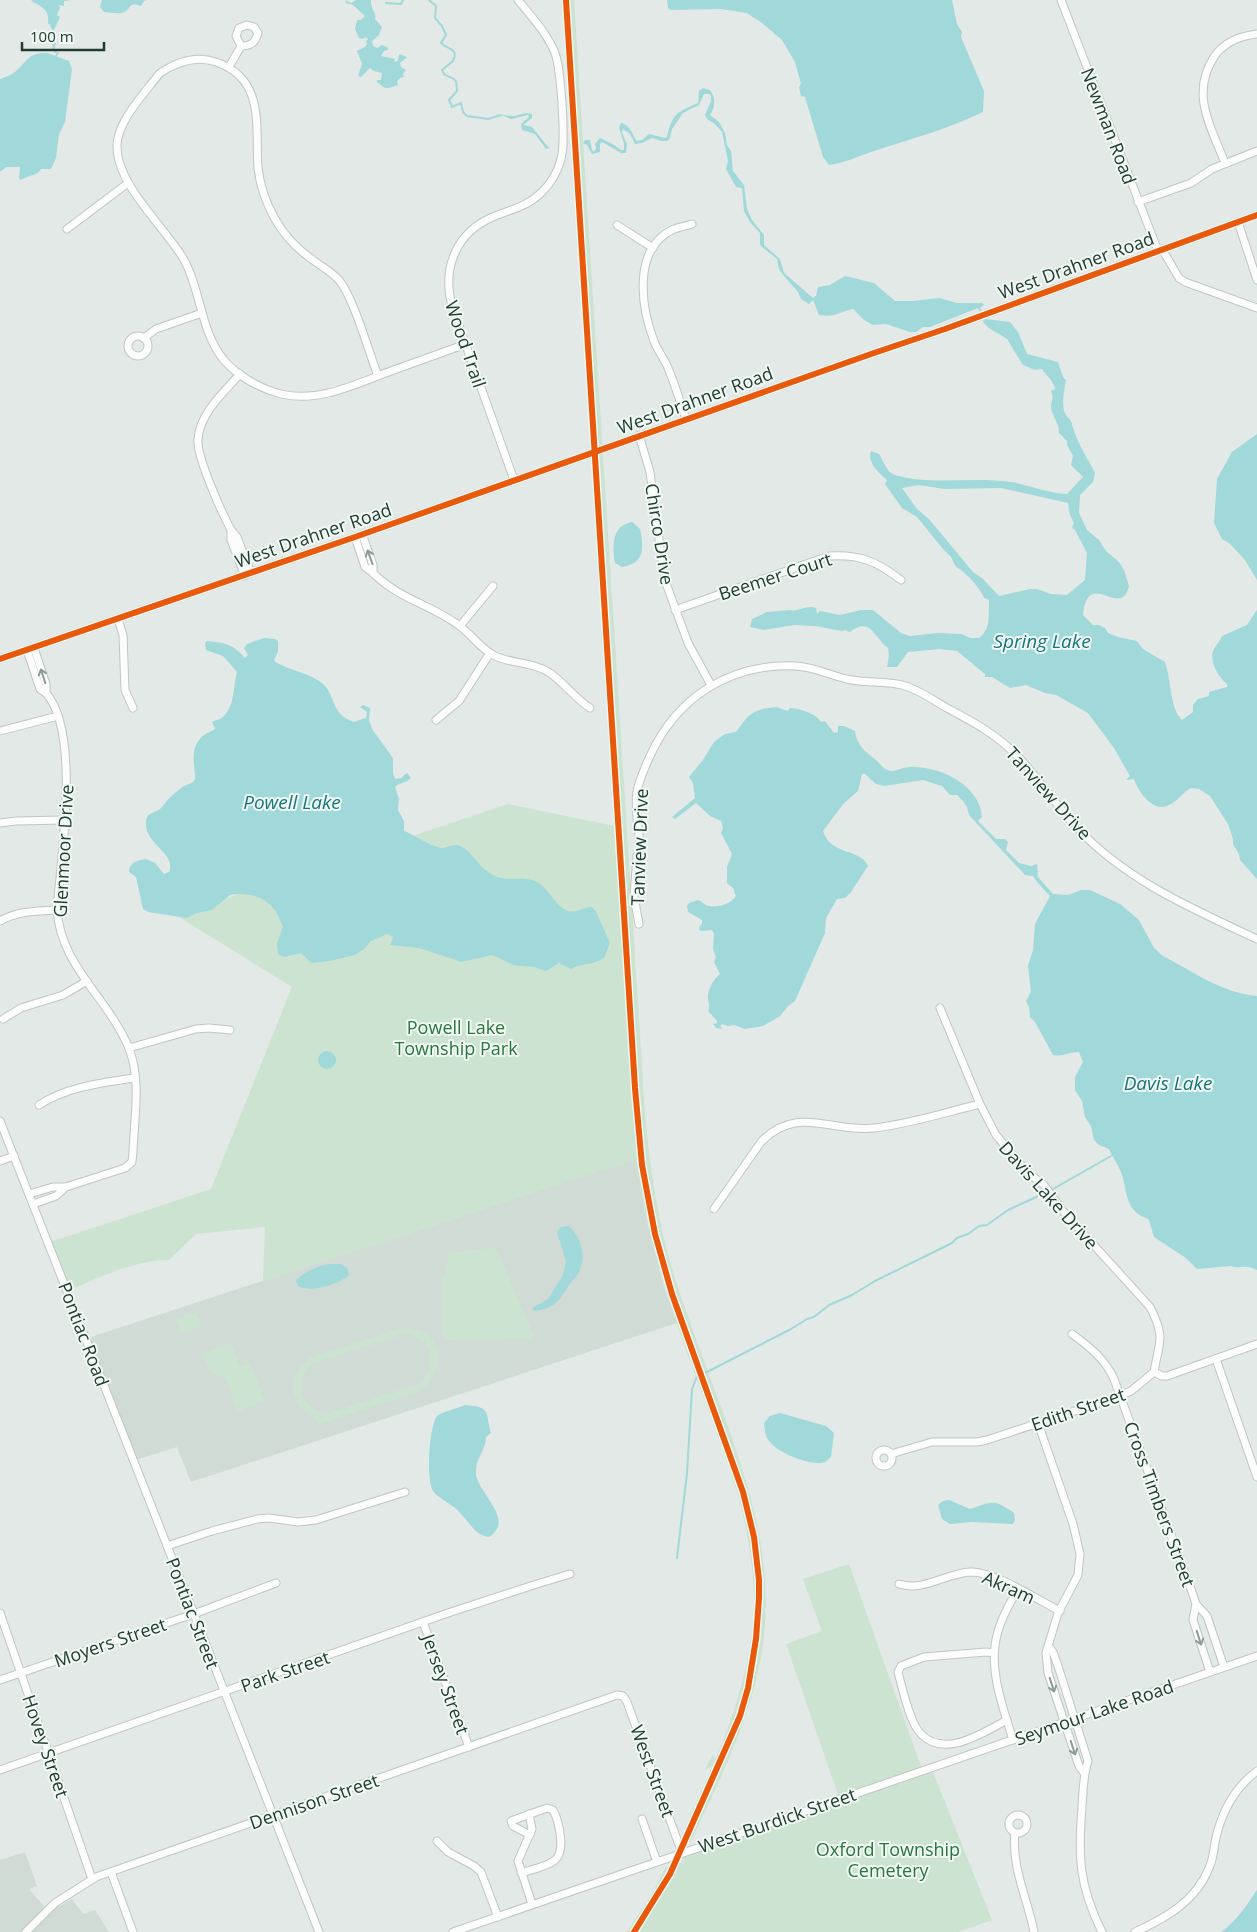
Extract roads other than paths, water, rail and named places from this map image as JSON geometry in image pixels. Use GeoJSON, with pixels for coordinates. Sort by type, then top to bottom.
{"type":"FeatureCollection","features":[{"type":"Feature","properties":{"kind":"street","name":"Wood Trail"},"geometry":{"type":"LineString","coordinates":[[514,480],[450,298],[448,287],[451,262],[464,238],[486,220],[529,203],[543,191],[554,177],[561,158],[563,135],[557,59],[542,29],[518,0]]}},
{"type":"Feature","properties":{"kind":"street","name":"Newman Road"},"geometry":{"type":"LineString","coordinates":[[1061,0],[1138,202],[1160,250],[1179,278],[1185,282],[1257,308]]}},
{"type":"Feature","properties":{"kind":"street"},"geometry":{"type":"LineString","coordinates":[[1225,163],[1204,107],[1202,90],[1207,68],[1217,53],[1227,44],[1244,36],[1257,34]]}},
{"type":"Feature","properties":{"kind":"street"},"geometry":{"type":"LineString","coordinates":[[229,67],[241,46]]}},
{"type":"Feature","properties":{"kind":"street"},"geometry":{"type":"LineString","coordinates":[[378,376],[348,295],[338,278],[290,241],[275,220],[265,199],[258,169],[257,120],[254,103],[245,81],[236,71],[229,67],[208,60],[194,59],[178,62],[159,74],[122,124],[117,144],[118,157],[128,183],[184,261],[210,338],[224,360],[240,374],[263,388],[281,394],[305,397],[324,394],[378,376],[466,344]]}},
{"type":"Feature","properties":{"kind":"street"},"geometry":{"type":"LineString","coordinates":[[1138,202],[1191,183],[1225,163],[1257,151]]}},
{"type":"Feature","properties":{"kind":"street"},"geometry":{"type":"LineString","coordinates":[[67,229],[128,183]]}},
{"type":"Feature","properties":{"kind":"street","name":"West Drahner Road"},"geometry":{"type":"LineString","coordinates":[[0,659],[358,536],[945,329],[1257,215]]}},
{"type":"Feature","properties":{"kind":"street"},"geometry":{"type":"LineString","coordinates":[[1238,222],[1257,280]]}},
{"type":"Feature","properties":{"kind":"street"},"geometry":{"type":"LineString","coordinates":[[686,419],[669,370],[654,342],[642,296],[646,262],[653,248],[673,230],[692,224]]}},
{"type":"Feature","properties":{"kind":"street"},"geometry":{"type":"LineString","coordinates":[[616,225],[653,248]]}},
{"type":"Feature","properties":{"kind":"street"},"geometry":{"type":"LineString","coordinates":[[144,338],[156,329],[202,313]]}},
{"type":"Feature","properties":{"kind":"street"},"geometry":{"type":"LineString","coordinates":[[240,374],[211,408],[202,423],[198,439],[200,454],[221,512],[237,537],[248,574]]}},
{"type":"Feature","properties":{"kind":"street","name":"Chirco Drive"},"geometry":{"type":"LineString","coordinates":[[639,436],[650,472],[667,586],[688,642],[712,685]]}},
{"type":"Feature","properties":{"kind":"street"},"geometry":{"type":"LineString","coordinates":[[358,536],[366,567],[389,588],[460,626],[490,654],[549,672],[580,702],[590,708]]}},
{"type":"Feature","properties":{"kind":"street","name":"Beemer Court"},"geometry":{"type":"LineString","coordinates":[[675,610],[829,556],[846,555],[864,558],[884,567],[901,580]]}},
{"type":"Feature","properties":{"kind":"street"},"geometry":{"type":"LineString","coordinates":[[460,626],[493,586]]}},
{"type":"Feature","properties":{"kind":"street"},"geometry":{"type":"LineString","coordinates":[[118,619],[123,635],[125,690],[133,708]]}},
{"type":"Feature","properties":{"kind":"street","name":"Glenmoor Drive"},"geometry":{"type":"LineString","coordinates":[[29,1194],[53,1187],[66,1187],[124,1168],[132,1162],[134,1078],[129,1048],[113,1019],[67,951],[58,922],[57,910],[66,767],[63,730],[52,699],[40,688],[31,649]]}},
{"type":"Feature","properties":{"kind":"street"},"geometry":{"type":"LineString","coordinates":[[436,720],[452,709],[459,701],[490,654]]}},
{"type":"Feature","properties":{"kind":"street","name":"Tanview Drive"},"geometry":{"type":"LineString","coordinates":[[639,924],[634,897],[640,850],[636,807],[637,792],[642,775],[659,736],[684,706],[712,685],[755,669],[795,666],[813,668],[853,680],[883,682],[912,689],[986,730],[1018,755],[1078,828],[1106,855],[1160,892],[1257,939]]}},
{"type":"Feature","properties":{"kind":"street"},"geometry":{"type":"LineString","coordinates":[[0,731],[58,716]]}},
{"type":"Feature","properties":{"kind":"street"},"geometry":{"type":"LineString","coordinates":[[0,823],[64,820]]}},
{"type":"Feature","properties":{"kind":"street"},"geometry":{"type":"LineString","coordinates":[[0,921],[14,915],[57,910]]}},
{"type":"Feature","properties":{"kind":"street"},"geometry":{"type":"LineString","coordinates":[[3,1019],[21,1008],[63,995],[87,981]]}},
{"type":"Feature","properties":{"kind":"street","name":"Davis Lake Drive"},"geometry":{"type":"LineString","coordinates":[[940,1008],[980,1104],[1004,1147],[1026,1172],[1044,1185],[1062,1210],[1150,1307],[1159,1327],[1161,1342],[1154,1372]]}},
{"type":"Feature","properties":{"kind":"street"},"geometry":{"type":"LineString","coordinates":[[129,1048],[196,1029],[230,1030]]}},
{"type":"Feature","properties":{"kind":"street"},"geometry":{"type":"LineString","coordinates":[[39,1105],[54,1096],[77,1088],[134,1078]]}},
{"type":"Feature","properties":{"kind":"street"},"geometry":{"type":"LineString","coordinates":[[714,1210],[761,1142],[767,1136],[785,1126],[799,1122],[816,1121],[845,1128],[873,1128],[980,1104]]}},
{"type":"Feature","properties":{"kind":"street","name":"Pontiac Road"},"geometry":{"type":"LineString","coordinates":[[0,1121],[167,1546]]}},
{"type":"Feature","properties":{"kind":"street"},"geometry":{"type":"LineString","coordinates":[[0,1161],[14,1156]]}},
{"type":"Feature","properties":{"kind":"street","name":"Glenmoor Drive"},"geometry":{"type":"LineString","coordinates":[[33,1204],[56,1196],[66,1187]]}},
{"type":"Feature","properties":{"kind":"street","name":"Cross Timbers Street"},"geometry":{"type":"LineString","coordinates":[[1072,1334],[1100,1357],[1109,1368],[1196,1604],[1207,1616],[1224,1667]]}},
{"type":"Feature","properties":{"kind":"street"},"geometry":{"type":"LineString","coordinates":[[1154,1372],[1167,1376],[1257,1344]]}},
{"type":"Feature","properties":{"kind":"street"},"geometry":{"type":"LineString","coordinates":[[1216,1359],[1257,1477]]}},
{"type":"Feature","properties":{"kind":"street","name":"Edith Street"},"geometry":{"type":"LineString","coordinates":[[891,1454],[932,1442],[987,1440],[1120,1396],[1131,1391],[1154,1372]]}},
{"type":"Feature","properties":{"kind":"street"},"geometry":{"type":"LineString","coordinates":[[1038,1423],[1073,1524],[1080,1554],[1078,1575],[1060,1611],[1046,1653],[1048,1673],[1078,1766],[1084,1773]]}},
{"type":"Feature","properties":{"kind":"street"},"geometry":{"type":"LineString","coordinates":[[167,1546],[257,1519],[298,1522],[316,1520],[405,1492]]}},
{"type":"Feature","properties":{"kind":"street","name":"Pontiac Street"},"geometry":{"type":"LineString","coordinates":[[167,1546],[319,1932]]}},
{"type":"Feature","properties":{"kind":"street","name":"Akram"},"geometry":{"type":"LineString","coordinates":[[899,1584],[916,1586],[969,1572],[982,1573],[1060,1611]]}},
{"type":"Feature","properties":{"kind":"street","name":"Park Street"},"geometry":{"type":"LineString","coordinates":[[0,1770],[540,1582],[570,1574]]}},
{"type":"Feature","properties":{"kind":"street","name":"Moyers Street"},"geometry":{"type":"LineString","coordinates":[[0,1680],[276,1583]]}},
{"type":"Feature","properties":{"kind":"street"},"geometry":{"type":"LineString","coordinates":[[1013,1740],[996,1670],[994,1653],[999,1629],[1018,1589]]}},
{"type":"Feature","properties":{"kind":"street","name":"Cross Timbers Street"},"geometry":{"type":"LineString","coordinates":[[1196,1604],[1193,1620],[1210,1672]]}},
{"type":"Feature","properties":{"kind":"street","name":"Hovey Street"},"geometry":{"type":"LineString","coordinates":[[0,1613],[92,1879]]}},
{"type":"Feature","properties":{"kind":"street","name":"Jersey Street"},"geometry":{"type":"LineString","coordinates":[[424,1622],[470,1747]]}},
{"type":"Feature","properties":{"kind":"street"},"geometry":{"type":"LineString","coordinates":[[1049,1647],[1058,1666],[1088,1761],[1084,1773],[1079,1844],[1080,1866],[1087,1899],[1102,1932]]}},
{"type":"Feature","properties":{"kind":"street"},"geometry":{"type":"LineString","coordinates":[[994,1653],[924,1657],[906,1663],[898,1670],[912,1717],[921,1734],[933,1741],[944,1745],[965,1740],[1007,1720]]}},
{"type":"Feature","properties":{"kind":"street","name":"Seymour Lake Road"},"geometry":{"type":"LineString","coordinates":[[931,1767],[1257,1656]]}},
{"type":"Feature","properties":{"kind":"street","name":"Dennison Street"},"geometry":{"type":"LineString","coordinates":[[26,1932],[49,1908],[92,1879],[617,1695]]}},
{"type":"Feature","properties":{"kind":"street","name":"West Street"},"geometry":{"type":"LineString","coordinates":[[617,1695],[623,1696],[627,1702],[682,1853]]}},
{"type":"Feature","properties":{"kind":"street","name":"West Burdick Street"},"geometry":{"type":"LineString","coordinates":[[453,1932],[931,1767]]}},
{"type":"Feature","properties":{"kind":"street"},"geometry":{"type":"LineString","coordinates":[[1136,1932],[1166,1916],[1183,1904],[1200,1886],[1212,1863],[1218,1830],[1228,1804],[1245,1780],[1257,1771]]}},
{"type":"Feature","properties":{"kind":"street"},"geometry":{"type":"LineString","coordinates":[[521,1872],[555,1861],[558,1856],[561,1831],[552,1809],[547,1808],[513,1820],[511,1823],[513,1826],[530,1834]]}},
{"type":"Feature","properties":{"kind":"street"},"geometry":{"type":"LineString","coordinates":[[529,1814],[532,1827],[518,1860],[532,1904]]}},
{"type":"Feature","properties":{"kind":"street"},"geometry":{"type":"LineString","coordinates":[[642,1819],[657,1862]]}},
{"type":"Feature","properties":{"kind":"street"},"geometry":{"type":"LineString","coordinates":[[1015,1833],[1016,1866],[1034,1932]]}},
{"type":"Feature","properties":{"kind":"street"},"geometry":{"type":"LineString","coordinates":[[437,1841],[448,1852],[480,1870],[485,1878],[498,1916]]}},
{"type":"Feature","properties":{"kind":"street"},"geometry":{"type":"LineString","coordinates":[[111,1872],[133,1932]]}},
{"type":"Feature","properties":{"kind":"water"},"geometry":{"type":"Polygon","coordinates":[[[31,0],[71,0],[64,1],[64,6],[58,5],[60,7],[57,15],[60,17],[54,30],[56,43],[54,50],[58,53],[55,53],[52,49],[53,35],[48,23],[48,14],[31,0]]]}},
{"type":"Feature","properties":{"kind":"water"},"geometry":{"type":"Polygon","coordinates":[[[102,0],[147,0],[141,6],[135,4],[123,13],[116,13],[104,12],[100,7],[102,0]]]}},
{"type":"Feature","properties":{"kind":"water"},"geometry":{"type":"Polygon","coordinates":[[[345,0],[351,3],[356,0],[371,0],[375,19],[382,27],[379,35],[372,41],[373,46],[377,48],[382,45],[388,48],[381,56],[395,59],[394,62],[398,61],[399,54],[407,57],[400,63],[401,67],[406,70],[403,74],[404,77],[397,81],[398,85],[389,88],[383,86],[377,82],[377,80],[381,80],[382,73],[370,68],[361,77],[358,76],[362,64],[357,51],[365,47],[368,39],[365,37],[363,39],[359,38],[355,29],[357,20],[361,20],[365,16],[353,5],[346,3],[345,0]]]}},
{"type":"Feature","properties":{"kind":"water"},"geometry":{"type":"Polygon","coordinates":[[[667,0],[952,0],[957,24],[962,32],[961,37],[984,91],[983,112],[956,124],[829,165],[823,157],[805,97],[801,96],[799,87],[801,84],[795,62],[782,40],[747,13],[721,9],[671,10],[668,8],[667,0]]]}},
{"type":"Feature","properties":{"kind":"water"},"geometry":{"type":"Polygon","coordinates":[[[47,53],[69,61],[72,69],[65,122],[59,134],[56,158],[51,169],[41,169],[37,173],[21,180],[19,178],[20,167],[6,167],[0,172],[0,79],[14,73],[28,58],[36,54],[47,53]]]}},
{"type":"Feature","properties":{"kind":"water","name":"Spring Lake"},"geometry":{"type":"Polygon","coordinates":[[[703,88],[710,90],[713,96],[714,106],[710,115],[719,122],[725,133],[727,145],[731,151],[733,171],[744,185],[747,209],[752,220],[764,235],[764,245],[780,259],[784,273],[813,298],[816,296],[818,287],[830,285],[845,276],[874,283],[895,301],[939,298],[957,303],[982,303],[984,305],[980,308],[985,319],[1010,322],[1018,332],[1027,354],[1058,362],[1063,377],[1066,380],[1063,399],[1064,411],[1095,473],[1093,482],[1080,495],[1079,513],[1087,530],[1119,562],[1124,570],[1129,586],[1125,595],[1119,598],[1098,594],[1091,595],[1086,601],[1083,615],[1093,625],[1105,628],[1108,633],[1137,641],[1143,649],[1165,662],[1175,709],[1182,720],[1193,712],[1193,705],[1198,699],[1209,696],[1209,692],[1227,687],[1227,684],[1217,673],[1212,653],[1222,636],[1247,625],[1257,610],[1257,879],[1240,860],[1233,844],[1228,824],[1210,796],[1199,789],[1191,788],[1169,805],[1163,807],[1152,804],[1143,795],[1134,779],[1126,780],[1130,776],[1114,748],[1088,713],[1056,695],[1045,693],[1026,685],[1010,688],[992,677],[985,677],[985,674],[957,651],[939,649],[908,652],[897,667],[887,667],[888,648],[868,627],[863,626],[850,632],[815,626],[794,625],[764,630],[750,627],[752,619],[767,612],[792,611],[810,607],[816,608],[817,614],[820,611],[840,615],[861,610],[873,610],[901,633],[910,636],[938,633],[962,634],[970,638],[979,638],[986,630],[989,600],[984,598],[972,581],[956,567],[951,557],[917,517],[902,508],[885,484],[887,480],[872,464],[871,451],[879,454],[892,474],[923,480],[996,480],[1067,494],[1083,477],[1071,465],[1073,456],[1067,441],[1059,433],[1052,413],[1053,398],[1051,391],[1055,389],[1051,380],[1042,369],[1035,370],[1023,365],[1007,339],[983,322],[984,319],[978,308],[930,327],[923,327],[916,332],[910,332],[886,324],[873,325],[864,320],[853,309],[832,315],[819,315],[813,300],[809,304],[801,299],[798,292],[779,269],[777,259],[760,245],[760,233],[750,222],[744,211],[742,188],[736,187],[726,169],[728,161],[722,132],[705,115],[711,101],[709,94],[704,94],[699,105],[683,113],[672,129],[670,138],[667,141],[652,138],[635,144],[630,134],[623,129],[622,133],[627,144],[626,153],[621,153],[602,142],[600,144],[600,152],[592,154],[587,145],[583,143],[585,140],[590,140],[594,152],[595,144],[600,138],[624,150],[619,127],[621,123],[629,128],[637,141],[642,140],[649,134],[665,138],[677,114],[698,103],[699,91],[703,88]],[[919,485],[902,488],[917,509],[929,519],[973,572],[982,578],[999,596],[1030,589],[1037,589],[1051,594],[1067,595],[1085,580],[1087,553],[1075,530],[1072,528],[1074,523],[1070,515],[1068,503],[1001,488],[944,489],[919,485]]]}},
{"type":"Feature","properties":{"kind":"water"},"geometry":{"type":"Polygon","coordinates":[[[527,113],[532,114],[532,118],[523,125],[532,127],[549,148],[546,149],[535,134],[522,130],[521,124],[529,117],[528,115],[511,119],[501,115],[514,116],[527,113]]]}},
{"type":"Feature","properties":{"kind":"water"},"geometry":{"type":"Polygon","coordinates":[[[1257,434],[1257,580],[1245,560],[1229,543],[1222,539],[1214,523],[1217,479],[1232,452],[1257,434]]]}},
{"type":"Feature","properties":{"kind":"water"},"geometry":{"type":"Polygon","coordinates":[[[632,522],[640,529],[641,554],[635,562],[622,567],[615,563],[616,534],[625,524],[632,522]]]}},
{"type":"Feature","properties":{"kind":"water","name":"Powell Lake"},"geometry":{"type":"Polygon","coordinates":[[[264,638],[278,641],[278,651],[274,661],[312,677],[323,684],[341,715],[347,719],[354,722],[366,718],[367,712],[360,707],[363,705],[370,708],[369,720],[372,729],[393,758],[395,779],[401,778],[407,773],[411,778],[395,787],[399,799],[398,810],[404,821],[404,831],[438,847],[444,848],[455,845],[464,848],[484,869],[494,876],[538,882],[566,910],[576,911],[592,907],[610,943],[604,958],[571,969],[559,963],[546,971],[534,967],[513,965],[492,955],[462,962],[419,948],[390,945],[393,937],[387,934],[371,941],[355,955],[311,963],[301,953],[284,957],[278,954],[277,944],[283,926],[272,907],[256,896],[230,895],[212,910],[196,913],[187,918],[148,912],[143,909],[136,877],[129,872],[130,866],[137,861],[146,859],[155,863],[164,874],[169,872],[170,865],[165,854],[147,830],[147,818],[150,814],[160,809],[182,787],[194,781],[194,751],[196,745],[202,736],[215,729],[212,722],[220,719],[227,713],[232,702],[237,672],[223,656],[206,650],[205,643],[207,641],[228,645],[245,658],[248,655],[244,648],[247,644],[264,638]]]}},
{"type":"Feature","properties":{"kind":"water","name":"Davis Lake"},"geometry":{"type":"Polygon","coordinates":[[[776,707],[788,711],[790,708],[798,709],[812,714],[821,722],[825,721],[834,733],[838,732],[838,726],[844,726],[855,731],[857,740],[862,748],[883,767],[891,771],[911,767],[925,768],[936,770],[958,780],[974,796],[980,806],[982,817],[978,821],[996,839],[1005,839],[1008,842],[1006,850],[1019,863],[1031,866],[1037,864],[1038,877],[1053,894],[1068,895],[1081,890],[1090,890],[1120,904],[1139,920],[1154,948],[1163,956],[1220,986],[1232,991],[1257,996],[1257,1270],[1249,1267],[1231,1266],[1197,1269],[1186,1258],[1154,1237],[1149,1220],[1133,1210],[1119,1167],[1109,1149],[1099,1145],[1094,1140],[1091,1126],[1085,1117],[1082,1101],[1075,1090],[1075,1077],[1083,1062],[1079,1052],[1053,1055],[1035,1022],[1030,1017],[1026,1001],[1031,992],[1028,966],[1033,950],[1035,924],[1050,896],[1033,876],[1025,875],[969,815],[963,801],[957,795],[950,795],[942,786],[923,780],[884,786],[876,784],[865,774],[862,774],[858,791],[844,803],[823,831],[832,844],[859,856],[868,866],[851,892],[845,898],[837,899],[826,918],[825,933],[795,1001],[780,1016],[763,1026],[745,1029],[734,1025],[722,1024],[720,1026],[723,1029],[716,1028],[713,1024],[717,1023],[717,1021],[708,1011],[710,988],[713,981],[720,974],[714,962],[716,957],[713,949],[714,934],[712,930],[700,931],[699,927],[702,924],[702,920],[688,912],[687,906],[689,903],[698,900],[708,906],[720,906],[734,899],[736,896],[734,889],[727,883],[727,867],[732,854],[721,833],[723,828],[721,821],[710,816],[696,803],[675,819],[672,817],[695,798],[693,783],[689,777],[703,760],[714,742],[725,734],[736,732],[753,713],[762,709],[776,707]]]}},
{"type":"Feature","properties":{"kind":"water"},"geometry":{"type":"Polygon","coordinates":[[[327,1051],[333,1054],[336,1060],[333,1066],[327,1069],[321,1066],[318,1060],[321,1054],[327,1051]]]}},
{"type":"Feature","properties":{"kind":"water"},"geometry":{"type":"Polygon","coordinates":[[[569,1226],[580,1241],[582,1248],[583,1254],[579,1272],[556,1303],[547,1308],[534,1311],[532,1308],[548,1299],[563,1275],[566,1261],[557,1232],[561,1227],[569,1226]]]}},
{"type":"Feature","properties":{"kind":"water"},"geometry":{"type":"Polygon","coordinates":[[[328,1264],[341,1264],[347,1268],[349,1275],[338,1282],[324,1287],[310,1289],[298,1286],[296,1281],[306,1272],[328,1264]]]}},
{"type":"Feature","properties":{"kind":"water"},"geometry":{"type":"Polygon","coordinates":[[[465,1405],[484,1409],[491,1433],[486,1437],[476,1470],[479,1483],[497,1515],[498,1523],[496,1530],[489,1537],[476,1531],[457,1510],[433,1491],[431,1485],[429,1454],[434,1422],[437,1416],[465,1405]]]}},
{"type":"Feature","properties":{"kind":"water"},"geometry":{"type":"Polygon","coordinates":[[[780,1413],[826,1426],[834,1433],[831,1457],[825,1462],[812,1463],[787,1454],[774,1446],[767,1438],[764,1423],[770,1416],[780,1413]]]}},
{"type":"Feature","properties":{"kind":"water"},"geometry":{"type":"Polygon","coordinates":[[[949,1500],[970,1509],[988,1503],[997,1503],[1014,1513],[1015,1520],[1013,1524],[972,1522],[950,1524],[942,1519],[938,1505],[943,1501],[949,1500]]]}},
{"type":"Feature","properties":{"kind":"water"},"geometry":{"type":"Polygon","coordinates":[[[1257,1890],[1257,1932],[1221,1932],[1237,1918],[1257,1890]]]}},
{"type":"Feature","properties":{"kind":"waterway"},"geometry":{"type":"LineString","coordinates":[[386,3],[401,4],[403,0]]}},
{"type":"Feature","properties":{"kind":"waterway"},"geometry":{"type":"LineString","coordinates":[[429,0],[436,6],[435,18],[442,26],[446,35],[441,43],[452,49],[454,53],[453,61],[442,70],[444,74],[454,79],[456,83],[457,91],[449,100],[452,107],[461,103],[463,112],[467,116],[488,119],[501,115]]}},
{"type":"Feature","properties":{"kind":"waterway"},"geometry":{"type":"LineString","coordinates":[[55,57],[58,53]]}},
{"type":"Feature","properties":{"kind":"waterway"},"geometry":{"type":"LineString","coordinates":[[1053,1189],[1111,1156]]}},
{"type":"Feature","properties":{"kind":"waterway"},"geometry":{"type":"LineString","coordinates":[[705,1373],[814,1317],[829,1305],[952,1243],[957,1238],[968,1234],[979,1226],[987,1225],[1008,1210],[1036,1197],[1043,1191]]}},
{"type":"Feature","properties":{"kind":"waterway"},"geometry":{"type":"LineString","coordinates":[[677,1558],[687,1473],[692,1389],[697,1376]]}},
{"type":"Feature","properties":{"kind":"park label","name":"Powell Lake Township Park"},"geometry":{"type":"Point","coordinates":[456,1037]}},
{"type":"Feature","properties":{"kind":"park label","name":"Oxford Township Cemetery"},"geometry":{"type":"Point","coordinates":[888,1859]}}]}
